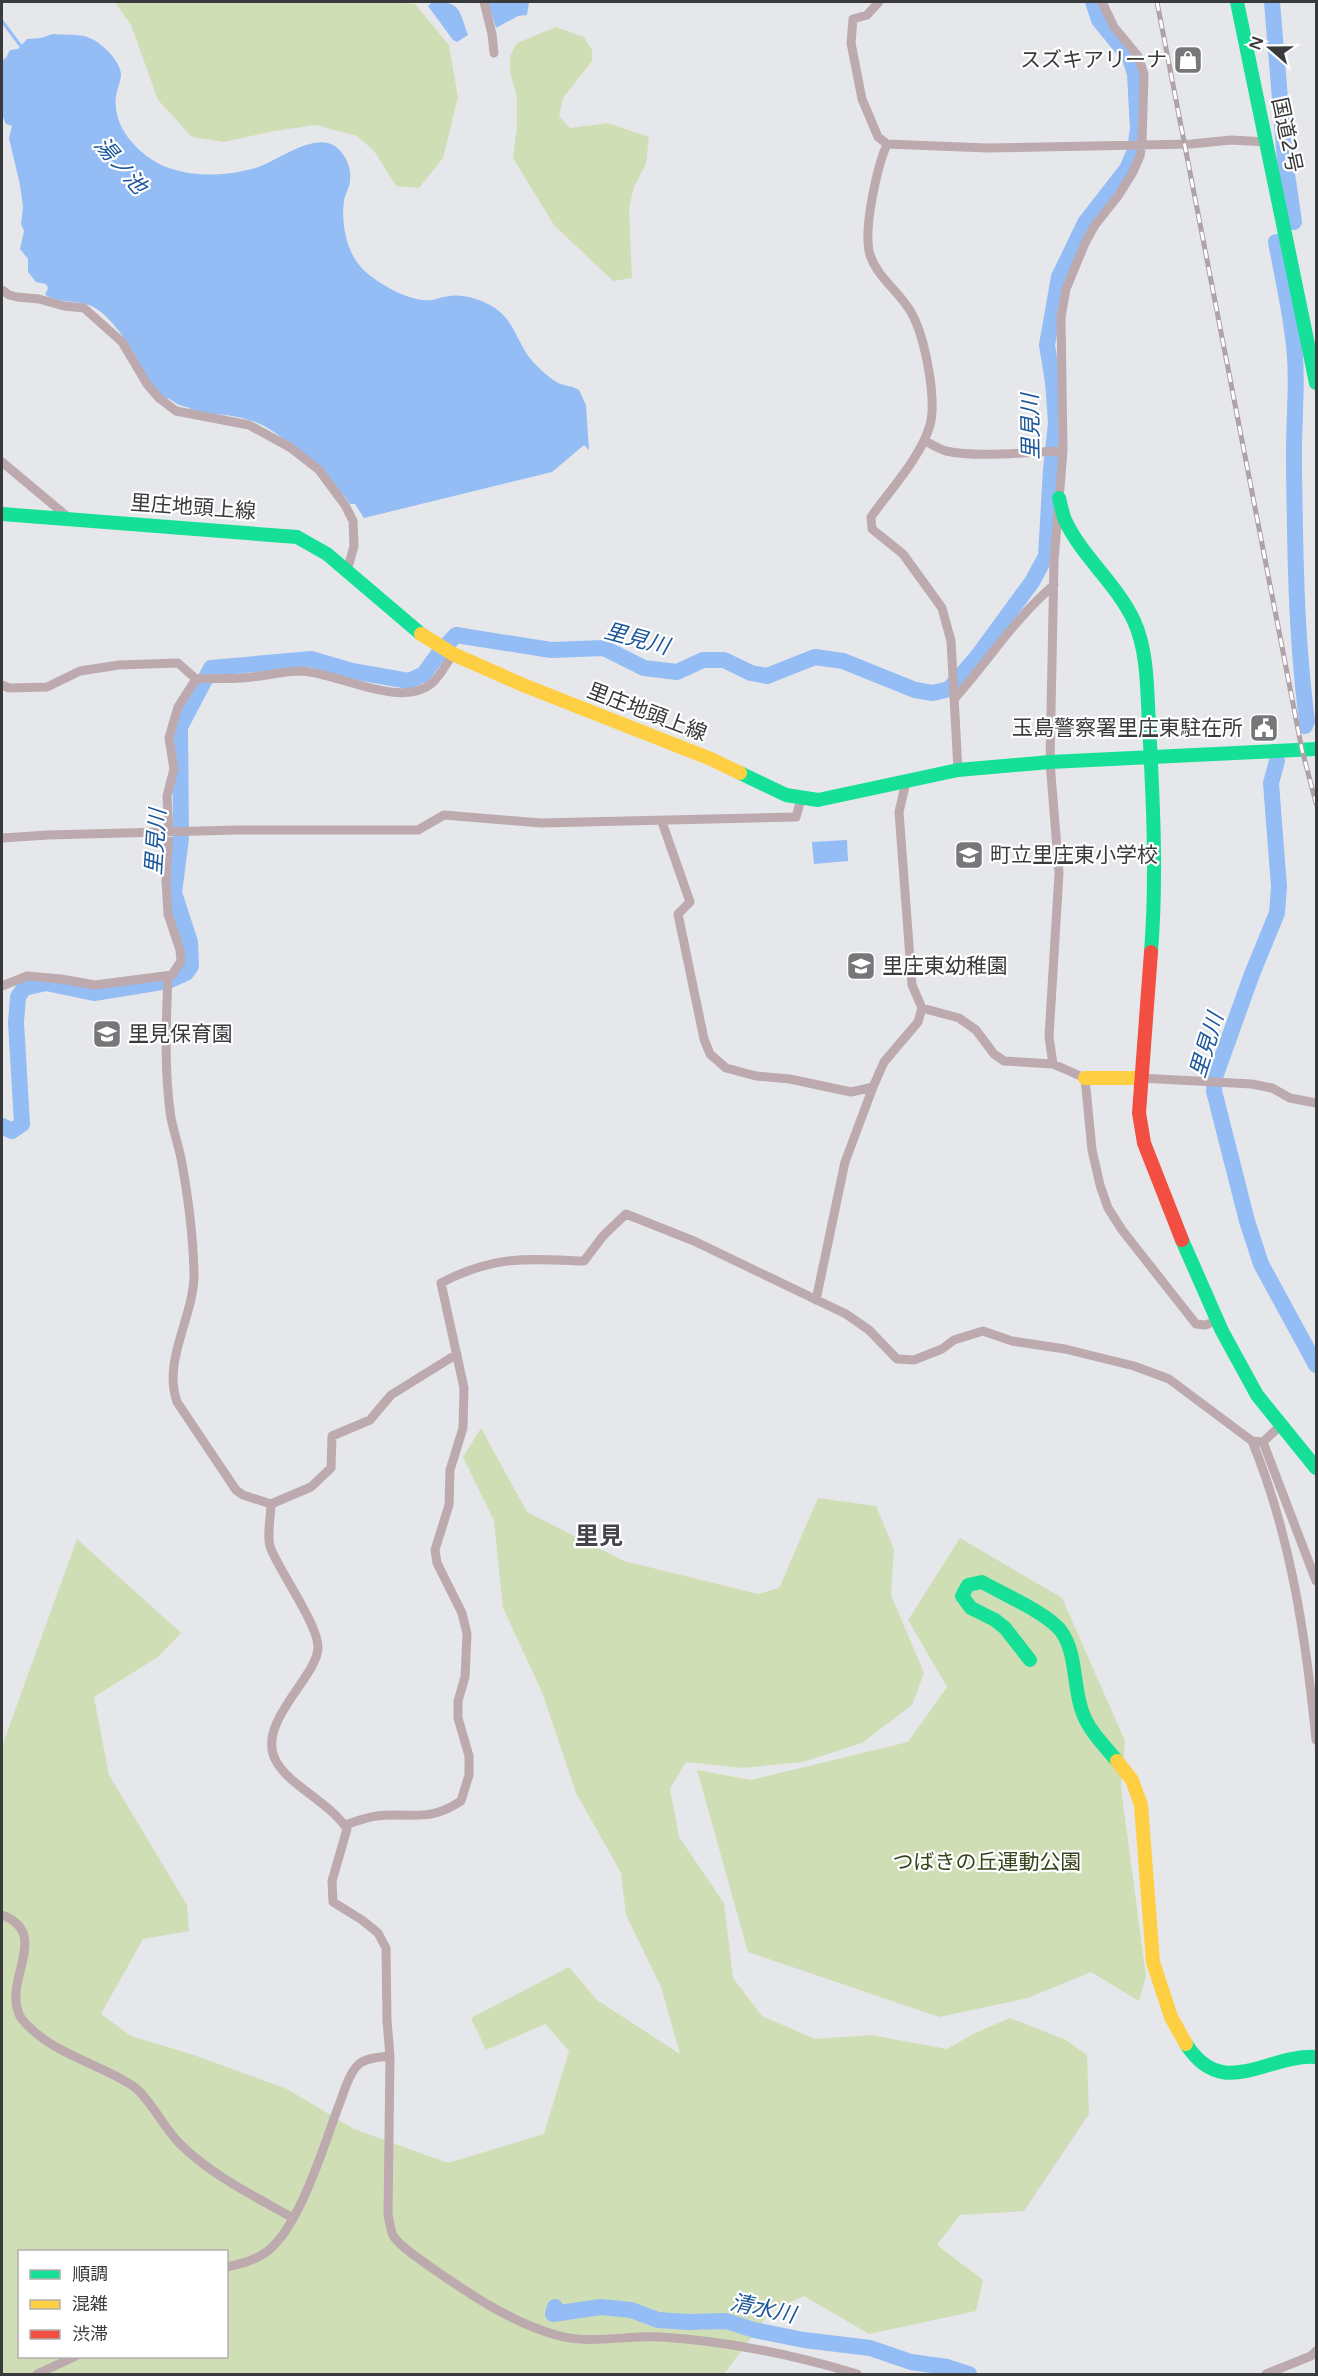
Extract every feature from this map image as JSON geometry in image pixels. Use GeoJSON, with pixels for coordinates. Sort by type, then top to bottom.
{"type":"FeatureCollection","features":[{"type":"Feature","properties":{"kind":"main road","name":"国道2号"},"geometry":{"type":"LineString","coordinates":[[1237,2],[1317,383]]}},
{"type":"Feature","properties":{"kind":"main road"},"geometry":{"type":"LineString","coordinates":[[1059,498],[1065,519],[1076,538],[1118,592],[1135,623],[1146,670],[1151,759],[1154,915],[1140,1078],[1139,1113],[1144,1143],[1180,1237],[1217,1320],[1257,1395],[1280,1426],[1317,1468]]}},
{"type":"Feature","properties":{"kind":"main road","name":"里庄地頭上線"},"geometry":{"type":"LineString","coordinates":[[2,514],[297,537],[327,554],[446,651],[523,686],[711,759],[786,795],[801,799],[818,800],[958,770],[1050,762],[1151,759],[1317,749]]}},
{"type":"Feature","properties":{"kind":"main road"},"geometry":{"type":"LineString","coordinates":[[1085,1078],[1140,1078]]}},
{"type":"Feature","properties":{"kind":"main road"},"geometry":{"type":"LineString","coordinates":[[1030,1660],[997,1621],[964,1603],[962,1596],[968,1585],[982,1582],[1050,1620],[1068,1643],[1082,1712],[1091,1728],[1132,1780],[1141,1805],[1155,1968],[1166,2002],[1190,2052],[1200,2063],[1226,2074],[1239,2073],[1290,2058],[1317,2057]]}},
{"type":"Feature","properties":{"kind":"street"},"geometry":{"type":"LineString","coordinates":[[484,2],[494,53]]}},
{"type":"Feature","properties":{"kind":"street"},"geometry":{"type":"LineString","coordinates":[[879,2],[867,15],[853,19],[851,43],[862,99],[878,137],[887,144],[987,148],[1142,143],[1191,144],[1231,140],[1267,142]]}},
{"type":"Feature","properties":{"kind":"street"},"geometry":{"type":"LineString","coordinates":[[1053,1064],[1049,1037],[1059,873],[1050,762],[1054,585],[1063,451],[1060,335],[1066,289],[1095,225],[1118,196],[1132,172],[1140,156],[1142,143],[1144,74],[1138,56],[1114,27],[1102,2]]}},
{"type":"Feature","properties":{"kind":"street"},"geometry":{"type":"LineString","coordinates":[[887,144],[882,157],[868,228],[869,250],[876,269],[912,314],[920,336],[930,384],[932,408],[931,423],[925,441],[871,517],[872,529],[903,554],[942,608],[951,641],[958,770]]}},
{"type":"Feature","properties":{"kind":"street"},"geometry":{"type":"LineString","coordinates":[[2,290],[17,297],[84,308],[122,342],[147,384],[159,398],[176,411],[249,425],[291,448],[319,470],[345,505],[353,521],[354,546],[347,571]]}},
{"type":"Feature","properties":{"kind":"street"},"geometry":{"type":"LineString","coordinates":[[925,441],[945,450],[961,452],[1008,454],[1063,451]]}},
{"type":"Feature","properties":{"kind":"street"},"geometry":{"type":"LineString","coordinates":[[2,462],[70,520]]}},
{"type":"Feature","properties":{"kind":"street"},"geometry":{"type":"LineString","coordinates":[[955,696],[1015,623],[1054,585]]}},
{"type":"Feature","properties":{"kind":"street"},"geometry":{"type":"LineString","coordinates":[[2,685],[9,688],[47,687],[80,671],[119,665],[178,663],[196,679],[242,678],[300,671],[390,692],[408,691],[427,687],[434,682],[446,651]]}},
{"type":"Feature","properties":{"kind":"street"},"geometry":{"type":"LineString","coordinates":[[2,986],[27,976],[95,985],[168,976],[172,975],[181,961],[180,950],[168,914],[166,880],[169,833],[167,796],[174,769],[169,738],[178,708],[196,679]]}},
{"type":"Feature","properties":{"kind":"street"},"geometry":{"type":"LineString","coordinates":[[816,1300],[830,1243],[845,1162],[873,1087],[885,1062],[918,1022],[922,1008],[912,986],[899,812],[906,782]]}},
{"type":"Feature","properties":{"kind":"street"},"geometry":{"type":"LineString","coordinates":[[2,838],[48,834],[237,830],[418,830],[444,815],[541,823],[619,820],[662,822],[697,818],[796,817],[801,799]]}},
{"type":"Feature","properties":{"kind":"street"},"geometry":{"type":"LineString","coordinates":[[662,822],[690,902],[678,914],[704,1039],[710,1054],[726,1068],[756,1076],[790,1079],[851,1092],[873,1087]]}},
{"type":"Feature","properties":{"kind":"street"},"geometry":{"type":"LineString","coordinates":[[168,976],[166,1042],[171,1118],[181,1159],[191,1225],[194,1275],[189,1313],[172,1381],[177,1402],[236,1490],[243,1495],[271,1504],[312,1487],[331,1468],[332,1436],[370,1420],[391,1395],[457,1354]]}},
{"type":"Feature","properties":{"kind":"street"},"geometry":{"type":"LineString","coordinates":[[922,1008],[959,1018],[976,1030],[994,1054],[1004,1061],[1053,1064],[1085,1078],[1092,1150],[1108,1208],[1122,1230],[1196,1324],[1206,1325],[1217,1320]]}},
{"type":"Feature","properties":{"kind":"street"},"geometry":{"type":"LineString","coordinates":[[1140,1078],[1252,1084],[1272,1088],[1290,1098],[1317,1103]]}},
{"type":"Feature","properties":{"kind":"street"},"geometry":{"type":"LineString","coordinates":[[345,1825],[376,1816],[426,1816],[446,1811],[461,1801],[469,1775],[469,1756],[458,1718],[458,1701],[465,1677],[467,1634],[462,1613],[437,1563],[435,1550],[449,1505],[450,1470],[463,1428],[464,1388],[441,1283],[483,1264],[508,1259],[584,1262],[603,1236],[626,1214],[694,1241],[860,1323],[897,1359],[914,1360],[942,1349],[954,1340],[983,1331],[1012,1341],[1065,1349],[1134,1366],[1169,1378],[1252,1441],[1269,1481],[1293,1576],[1303,1624],[1317,1740]]}},
{"type":"Feature","properties":{"kind":"street"},"geometry":{"type":"LineString","coordinates":[[1252,1441],[1263,1442],[1280,1426]]}},
{"type":"Feature","properties":{"kind":"street"},"geometry":{"type":"LineString","coordinates":[[1263,1442],[1317,1581]]}},
{"type":"Feature","properties":{"kind":"street"},"geometry":{"type":"LineString","coordinates":[[271,1504],[270,1547],[315,1632],[319,1648],[311,1666],[285,1704],[274,1735],[272,1748],[274,1759],[282,1770],[338,1816],[347,1828],[332,1881],[333,1902],[378,1933],[386,1948],[390,2056],[388,2215],[393,2235],[407,2250],[455,2284],[519,2322],[557,2336],[573,2339],[657,2336],[692,2339],[771,2352],[857,2374]]}},
{"type":"Feature","properties":{"kind":"street"},"geometry":{"type":"LineString","coordinates":[[2,1915],[19,1927],[23,1936],[23,1948],[11,1985],[11,2001],[27,2026],[70,2056],[135,2087],[178,2142],[210,2168],[293,2218]]}},
{"type":"Feature","properties":{"kind":"street"},"geometry":{"type":"LineString","coordinates":[[228,2267],[247,2263],[269,2250],[285,2232],[313,2174],[350,2078],[359,2064],[368,2059],[390,2056]]}},
{"type":"Feature","properties":{"kind":"street"},"geometry":{"type":"LineString","coordinates":[[1266,2374],[1278,2372],[1311,2356],[1317,2350]]}},
{"type":"Feature","properties":{"kind":"street"},"geometry":{"type":"LineString","coordinates":[[37,2374],[72,2358]]}},
{"type":"Feature","properties":{"kind":"green space"},"geometry":{"type":"Polygon","coordinates":[[[115,2],[393,2],[415,4],[449,45],[458,97],[443,158],[419,188],[396,186],[374,151],[357,136],[316,125],[224,142],[192,137],[158,100],[131,25],[115,2]]]}},
{"type":"Feature","properties":{"kind":"green space"},"geometry":{"type":"Polygon","coordinates":[[[556,27],[584,37],[592,50],[592,61],[563,98],[559,116],[570,128],[608,123],[649,137],[646,164],[634,187],[629,208],[632,278],[613,281],[554,225],[513,158],[517,127],[517,97],[510,72],[510,56],[517,43],[556,27]]]}},
{"type":"Feature","properties":{"kind":"green space"},"geometry":{"type":"Polygon","coordinates":[[[481,1428],[527,1512],[624,1561],[758,1594],[779,1588],[818,1498],[876,1506],[894,1549],[891,1595],[924,1673],[912,1705],[862,1743],[803,1762],[743,1768],[686,1762],[670,1789],[679,1837],[724,1903],[733,1978],[762,2016],[815,2039],[871,2035],[947,2049],[975,2033],[1010,2018],[1066,2040],[1087,2055],[1089,2114],[1024,2211],[960,2215],[937,2245],[983,2280],[976,2311],[869,2334],[804,2296],[771,2311],[724,2374],[2,2374],[2,1746],[77,1539],[181,1633],[158,1657],[94,1697],[109,1775],[187,1905],[189,1931],[143,1939],[101,2014],[131,2036],[194,2055],[287,2089],[354,2129],[448,2163],[544,2134],[569,2051],[545,2024],[486,2050],[471,2018],[569,1967],[597,2000],[680,2054],[661,1987],[626,1915],[621,1873],[576,1793],[542,1692],[503,1608],[494,1521],[463,1457],[481,1428]]]}},
{"type":"Feature","properties":{"kind":"green space","name":"つばきの丘運動公園"},"geometry":{"type":"Polygon","coordinates":[[[960,1538],[1062,1598],[1125,1741],[1121,1788],[1146,1976],[1139,2001],[1091,1972],[1028,1998],[939,2017],[748,1952],[697,1770],[751,1780],[908,1742],[947,1687],[908,1620],[960,1538]]]}},
{"type":"Feature","properties":{"kind":"water"},"geometry":{"type":"Polygon","coordinates":[[[432,2],[454,5],[463,19],[468,35],[457,42],[453,40],[428,6],[432,2]]]}},
{"type":"Feature","properties":{"kind":"water"},"geometry":{"type":"Polygon","coordinates":[[[488,2],[529,2],[527,15],[518,16],[496,28],[488,2]]]}},
{"type":"Feature","properties":{"kind":"water","name":"湯ノ池"},"geometry":{"type":"Polygon","coordinates":[[[53,34],[80,35],[90,38],[102,45],[113,56],[121,74],[116,105],[123,130],[134,145],[160,164],[188,173],[233,173],[261,166],[306,145],[325,142],[337,148],[344,155],[350,170],[350,183],[344,201],[343,217],[348,244],[360,266],[373,278],[403,295],[423,300],[455,295],[466,296],[498,310],[511,325],[537,366],[558,383],[579,390],[586,405],[589,450],[584,445],[552,472],[364,518],[355,504],[350,504],[344,495],[340,496],[298,452],[274,432],[262,425],[235,416],[190,412],[190,408],[179,405],[168,398],[165,401],[136,363],[137,358],[109,319],[86,304],[45,295],[48,288],[46,284],[36,282],[28,272],[28,259],[20,249],[24,231],[21,224],[23,207],[9,138],[12,126],[6,124],[2,115],[2,60],[6,58],[10,50],[18,49],[27,39],[53,34]]]}},
{"type":"Feature","properties":{"kind":"water"},"geometry":{"type":"Polygon","coordinates":[[[847,840],[848,861],[814,864],[812,842],[847,840]]]}},
{"type":"Feature","properties":{"kind":"waterway","name":"里見川"},"geometry":{"type":"LineString","coordinates":[[2,1126],[12,1131],[22,1124],[16,1022],[18,997],[24,988],[46,983],[94,993],[168,981],[186,973],[191,966],[190,942],[174,893],[181,838],[180,727],[211,668],[311,659],[352,671],[409,681],[424,674],[456,635],[551,650],[604,648],[644,668],[677,672],[703,660],[724,660],[751,673],[767,676],[815,657],[843,661],[915,690],[933,693],[949,689],[977,657],[1032,582],[1046,556],[1056,423],[1047,345],[1059,277],[1085,223],[1127,169],[1135,150],[1138,129],[1135,74],[1130,58],[1099,20],[1093,2]]}},
{"type":"Feature","properties":{"kind":"waterway","name":"里見川"},"geometry":{"type":"LineString","coordinates":[[1272,2],[1285,160],[1294,222]]}},
{"type":"Feature","properties":{"kind":"waterway"},"geometry":{"type":"LineString","coordinates":[[2,21],[23,49]]}},
{"type":"Feature","properties":{"kind":"waterway","name":"里見川"},"geometry":{"type":"LineString","coordinates":[[1276,242],[1290,313],[1295,353],[1296,561],[1300,658],[1307,721],[1305,726]]}},
{"type":"Feature","properties":{"kind":"waterway","name":"里見川"},"geometry":{"type":"LineString","coordinates":[[1277,761],[1271,783],[1279,887],[1277,913],[1252,974],[1215,1077],[1214,1091],[1247,1221],[1261,1264],[1316,1365]]}},
{"type":"Feature","properties":{"kind":"waterway","name":"清水川"},"geometry":{"type":"LineString","coordinates":[[555,2307],[553,2314],[601,2307],[631,2310],[658,2320],[726,2321],[754,2330],[804,2340],[870,2348],[911,2362],[947,2367],[969,2374]]}},
{"type":"Feature","properties":{"kind":"railway"},"geometry":{"type":"LineString","coordinates":[[1157,2],[1302,750],[1316,803]]}},
{"type":"Feature","properties":{"kind":"traffic: fast"},"geometry":{"type":"LineString","coordinates":[[1237,2],[1316,383]]}},
{"type":"Feature","properties":{"kind":"traffic: fast"},"geometry":{"type":"LineString","coordinates":[[1059,498],[1064,517],[1072,533],[1127,608],[1142,645],[1147,685],[1153,809],[1154,895],[1151,952]]}},
{"type":"Feature","properties":{"kind":"traffic: fast"},"geometry":{"type":"LineString","coordinates":[[2,514],[297,537],[327,554],[421,634]]}},
{"type":"Feature","properties":{"kind":"traffic: fast"},"geometry":{"type":"LineString","coordinates":[[740,773],[786,795],[818,800],[958,770],[1050,762],[1316,749]]}},
{"type":"Feature","properties":{"kind":"traffic: fast"},"geometry":{"type":"LineString","coordinates":[[1182,1240],[1222,1331],[1257,1395],[1316,1468]]}},
{"type":"Feature","properties":{"kind":"traffic: fast"},"geometry":{"type":"LineString","coordinates":[[1030,1660],[1005,1628],[995,1620],[971,1608],[962,1596],[968,1585],[982,1582],[1046,1617],[1061,1631],[1070,1649],[1079,1701],[1088,1725],[1117,1761]]}},
{"type":"Feature","properties":{"kind":"traffic: fast"},"geometry":{"type":"LineString","coordinates":[[1186,2044],[1200,2061],[1215,2070],[1230,2073],[1298,2058],[1316,2057]]}},
{"type":"Feature","properties":{"kind":"traffic: slow"},"geometry":{"type":"LineString","coordinates":[[421,634],[453,654],[523,685],[711,759],[740,773]]}},
{"type":"Feature","properties":{"kind":"traffic: slow"},"geometry":{"type":"LineString","coordinates":[[1085,1078],[1140,1078]]}},
{"type":"Feature","properties":{"kind":"traffic: slow"},"geometry":{"type":"LineString","coordinates":[[1117,1761],[1132,1780],[1141,1805],[1153,1962],[1171,2017],[1186,2044]]}},
{"type":"Feature","properties":{"kind":"traffic: jam"},"geometry":{"type":"LineString","coordinates":[[1151,952],[1139,1113],[1144,1143],[1182,1240]]}},
{"type":"Feature","properties":{"kind":"place","name":"スズキアリーナ"},"geometry":{"type":"Point","coordinates":[1188,60]}},
{"type":"Feature","properties":{"kind":"place","name":"玉島警察署里庄東駐在所"},"geometry":{"type":"Point","coordinates":[1264,728]}},
{"type":"Feature","properties":{"kind":"place","name":"町立里庄東小学校"},"geometry":{"type":"Point","coordinates":[969,855]}},
{"type":"Feature","properties":{"kind":"place","name":"里庄東幼稚園"},"geometry":{"type":"Point","coordinates":[861,966]}},
{"type":"Feature","properties":{"kind":"place","name":"里見保育園"},"geometry":{"type":"Point","coordinates":[107,1034]}},
{"type":"Feature","properties":{"kind":"district","name":"里見"},"geometry":{"type":"Point","coordinates":[599,1536]}}]}
